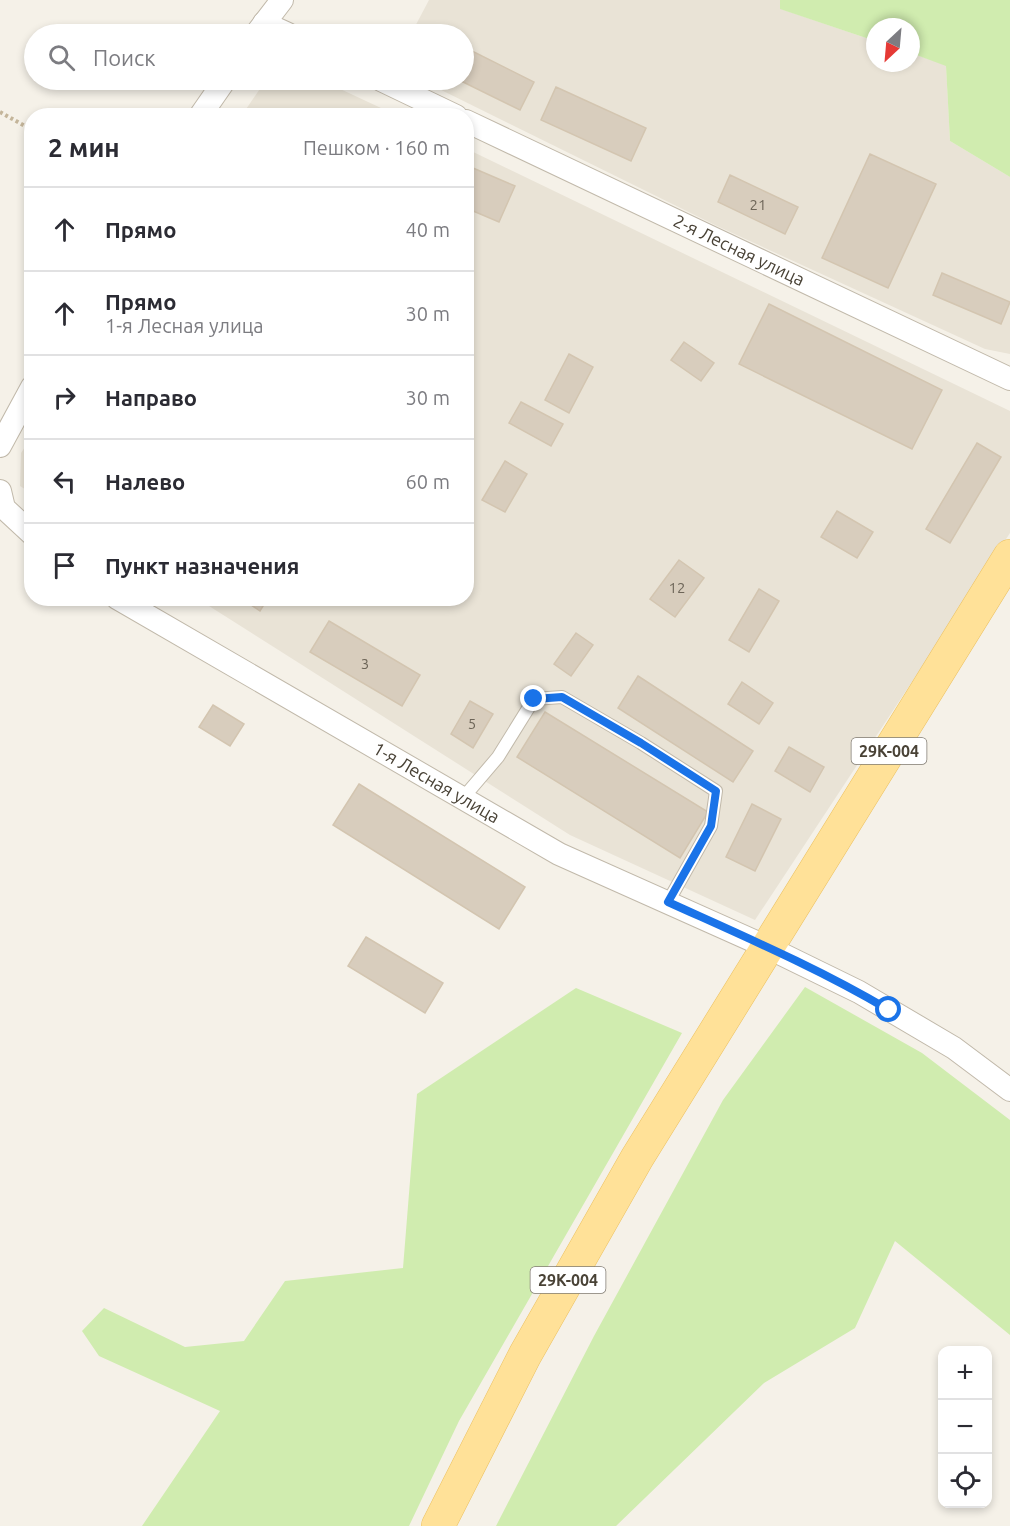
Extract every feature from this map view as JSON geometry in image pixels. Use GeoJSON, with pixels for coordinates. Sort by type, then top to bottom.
{"type":"FeatureCollection","features":[{"type":"Feature","properties":{"kind":"main road","name":"29К-004"},"geometry":{"type":"LineString","coordinates":[[438,1526],[537,1334],[637,1158],[1010,556]]}},
{"type":"Feature","properties":{"kind":"street"},"geometry":{"type":"LineString","coordinates":[[264,24],[282,0]]}},
{"type":"Feature","properties":{"kind":"street"},"geometry":{"type":"LineString","coordinates":[[206,108],[218,90]]}},
{"type":"Feature","properties":{"kind":"street"},"geometry":{"type":"LineString","coordinates":[[402,90],[439,108]]}},
{"type":"Feature","properties":{"kind":"street","name":"2-я Лесная улица"},"geometry":{"type":"LineString","coordinates":[[474,125],[1010,379]]}},
{"type":"Feature","properties":{"kind":"street"},"geometry":{"type":"LineString","coordinates":[[0,446],[24,402]]}},
{"type":"Feature","properties":{"kind":"street"},"geometry":{"type":"LineString","coordinates":[[1,503],[24,526]]}},
{"type":"Feature","properties":{"kind":"street","name":"1-я Лесная улица"},"geometry":{"type":"LineString","coordinates":[[131,606],[560,854],[767,947],[859,992],[954,1048],[1010,1090]]}},
{"type":"Feature","properties":{"kind":"lane"},"geometry":{"type":"LineString","coordinates":[[462,798],[498,757],[534,699],[562,697],[641,743],[716,791],[711,826],[668,902]]}},
{"type":"Feature","properties":{"kind":"path"},"geometry":{"type":"LineString","coordinates":[[0,112],[24,126]]}},
{"type":"Feature","properties":{"kind":"shaded area"},"geometry":{"type":"Polygon","coordinates":[[[429,0],[780,0],[781,9],[866,38],[866,72],[920,72],[920,56],[946,65],[950,141],[1010,177],[1010,354],[985,349],[717,226],[441,90],[474,90],[474,24],[416,24],[429,0]]]}},
{"type":"Feature","properties":{"kind":"shaded area"},"geometry":{"type":"Polygon","coordinates":[[[259,90],[342,90],[381,108],[247,108],[259,90]]]}},
{"type":"Feature","properties":{"kind":"shaded area"},"geometry":{"type":"Polygon","coordinates":[[[474,152],[1010,411],[1010,533],[755,920],[570,835],[209,606],[474,606],[474,152]]]}},
{"type":"Feature","properties":{"kind":"shaded area"},"geometry":{"type":"Polygon","coordinates":[[[24,448],[24,489],[20,486],[21,453],[24,448]]]}},
{"type":"Feature","properties":{"kind":"green space"},"geometry":{"type":"Polygon","coordinates":[[[780,0],[1010,0],[1010,177],[950,141],[946,66],[920,56],[920,18],[866,18],[866,38],[780,9],[780,0]]]}},
{"type":"Feature","properties":{"kind":"green space"},"geometry":{"type":"Polygon","coordinates":[[[805,987],[922,1053],[1010,1120],[1010,1335],[895,1241],[855,1328],[764,1383],[616,1526],[496,1526],[594,1336],[723,1100],[805,987]]]}},
{"type":"Feature","properties":{"kind":"green space"},"geometry":{"type":"Polygon","coordinates":[[[576,988],[682,1033],[459,1421],[409,1526],[142,1526],[220,1411],[99,1356],[82,1331],[104,1308],[185,1347],[244,1341],[285,1281],[403,1268],[417,1094],[576,988]]]}},
{"type":"Feature","properties":{"kind":"building"},"geometry":{"type":"Polygon","coordinates":[[[474,52],[534,82],[520,110],[474,87],[474,52]]]}},
{"type":"Feature","properties":{"kind":"building"},"geometry":{"type":"Polygon","coordinates":[[[556,87],[646,128],[631,161],[541,120],[556,87]]]}},
{"type":"Feature","properties":{"kind":"building"},"geometry":{"type":"Polygon","coordinates":[[[870,154],[936,184],[888,288],[822,258],[870,154]]]}},
{"type":"Feature","properties":{"kind":"building"},"geometry":{"type":"Polygon","coordinates":[[[474,168],[515,186],[499,222],[474,211],[474,168]]]}},
{"type":"Feature","properties":{"kind":"building"},"geometry":{"type":"Polygon","coordinates":[[[730,175],[798,207],[785,234],[718,202],[730,175]]]}},
{"type":"Feature","properties":{"kind":"building"},"geometry":{"type":"Polygon","coordinates":[[[942,273],[1010,302],[1001,324],[933,295],[942,273]]]}},
{"type":"Feature","properties":{"kind":"building"},"geometry":{"type":"Polygon","coordinates":[[[769,304],[942,390],[912,449],[739,364],[769,304]]]}},
{"type":"Feature","properties":{"kind":"building"},"geometry":{"type":"Polygon","coordinates":[[[684,342],[714,363],[701,381],[671,360],[684,342]]]}},
{"type":"Feature","properties":{"kind":"building"},"geometry":{"type":"Polygon","coordinates":[[[569,354],[593,367],[569,413],[545,400],[569,354]]]}},
{"type":"Feature","properties":{"kind":"building"},"geometry":{"type":"Polygon","coordinates":[[[521,402],[563,424],[551,446],[509,423],[521,402]]]}},
{"type":"Feature","properties":{"kind":"building"},"geometry":{"type":"Polygon","coordinates":[[[977,443],[1001,457],[950,543],[926,529],[977,443]]]}},
{"type":"Feature","properties":{"kind":"building"},"geometry":{"type":"Polygon","coordinates":[[[505,461],[527,474],[505,512],[482,500],[505,461]]]}},
{"type":"Feature","properties":{"kind":"building"},"geometry":{"type":"Polygon","coordinates":[[[837,511],[873,532],[857,558],[821,537],[837,511]]]}},
{"type":"Feature","properties":{"kind":"building"},"geometry":{"type":"Polygon","coordinates":[[[679,560],[704,578],[675,617],[650,599],[679,560]]]}},
{"type":"Feature","properties":{"kind":"building"},"geometry":{"type":"Polygon","coordinates":[[[759,589],[779,601],[749,652],[729,640],[759,589]]]}},
{"type":"Feature","properties":{"kind":"building"},"geometry":{"type":"Polygon","coordinates":[[[253,606],[263,606],[260,611],[253,606]]]}},
{"type":"Feature","properties":{"kind":"building"},"geometry":{"type":"Polygon","coordinates":[[[329,621],[420,675],[402,706],[310,652],[329,621]]]}},
{"type":"Feature","properties":{"kind":"building"},"geometry":{"type":"Polygon","coordinates":[[[576,633],[593,645],[571,676],[554,664],[576,633]]]}},
{"type":"Feature","properties":{"kind":"building"},"geometry":{"type":"Polygon","coordinates":[[[638,676],[753,751],[733,782],[618,708],[638,676]]]}},
{"type":"Feature","properties":{"kind":"building"},"geometry":{"type":"Polygon","coordinates":[[[742,682],[773,703],[759,724],[728,704],[742,682]]]}},
{"type":"Feature","properties":{"kind":"building"},"geometry":{"type":"Polygon","coordinates":[[[470,701],[493,714],[473,748],[451,734],[470,701]]]}},
{"type":"Feature","properties":{"kind":"building"},"geometry":{"type":"Polygon","coordinates":[[[213,705],[244,724],[230,746],[199,727],[213,705]]]}},
{"type":"Feature","properties":{"kind":"building"},"geometry":{"type":"Polygon","coordinates":[[[545,712],[708,812],[680,858],[517,757],[545,712]]]}},
{"type":"Feature","properties":{"kind":"building"},"geometry":{"type":"Polygon","coordinates":[[[789,747],[824,767],[810,792],[775,771],[789,747]]]}},
{"type":"Feature","properties":{"kind":"building"},"geometry":{"type":"Polygon","coordinates":[[[359,784],[525,887],[499,929],[333,825],[359,784]]]}},
{"type":"Feature","properties":{"kind":"building"},"geometry":{"type":"Polygon","coordinates":[[[752,804],[781,819],[755,871],[726,857],[752,804]]]}},
{"type":"Feature","properties":{"kind":"building"},"geometry":{"type":"Polygon","coordinates":[[[366,937],[443,983],[425,1013],[348,966],[366,937]]]}},
{"type":"Feature","properties":{"kind":"route"},"geometry":{"type":"LineString","coordinates":[[534,699],[562,697],[641,743],[716,791],[711,826],[668,902],[767,947],[859,992],[889,1010]]}}]}
